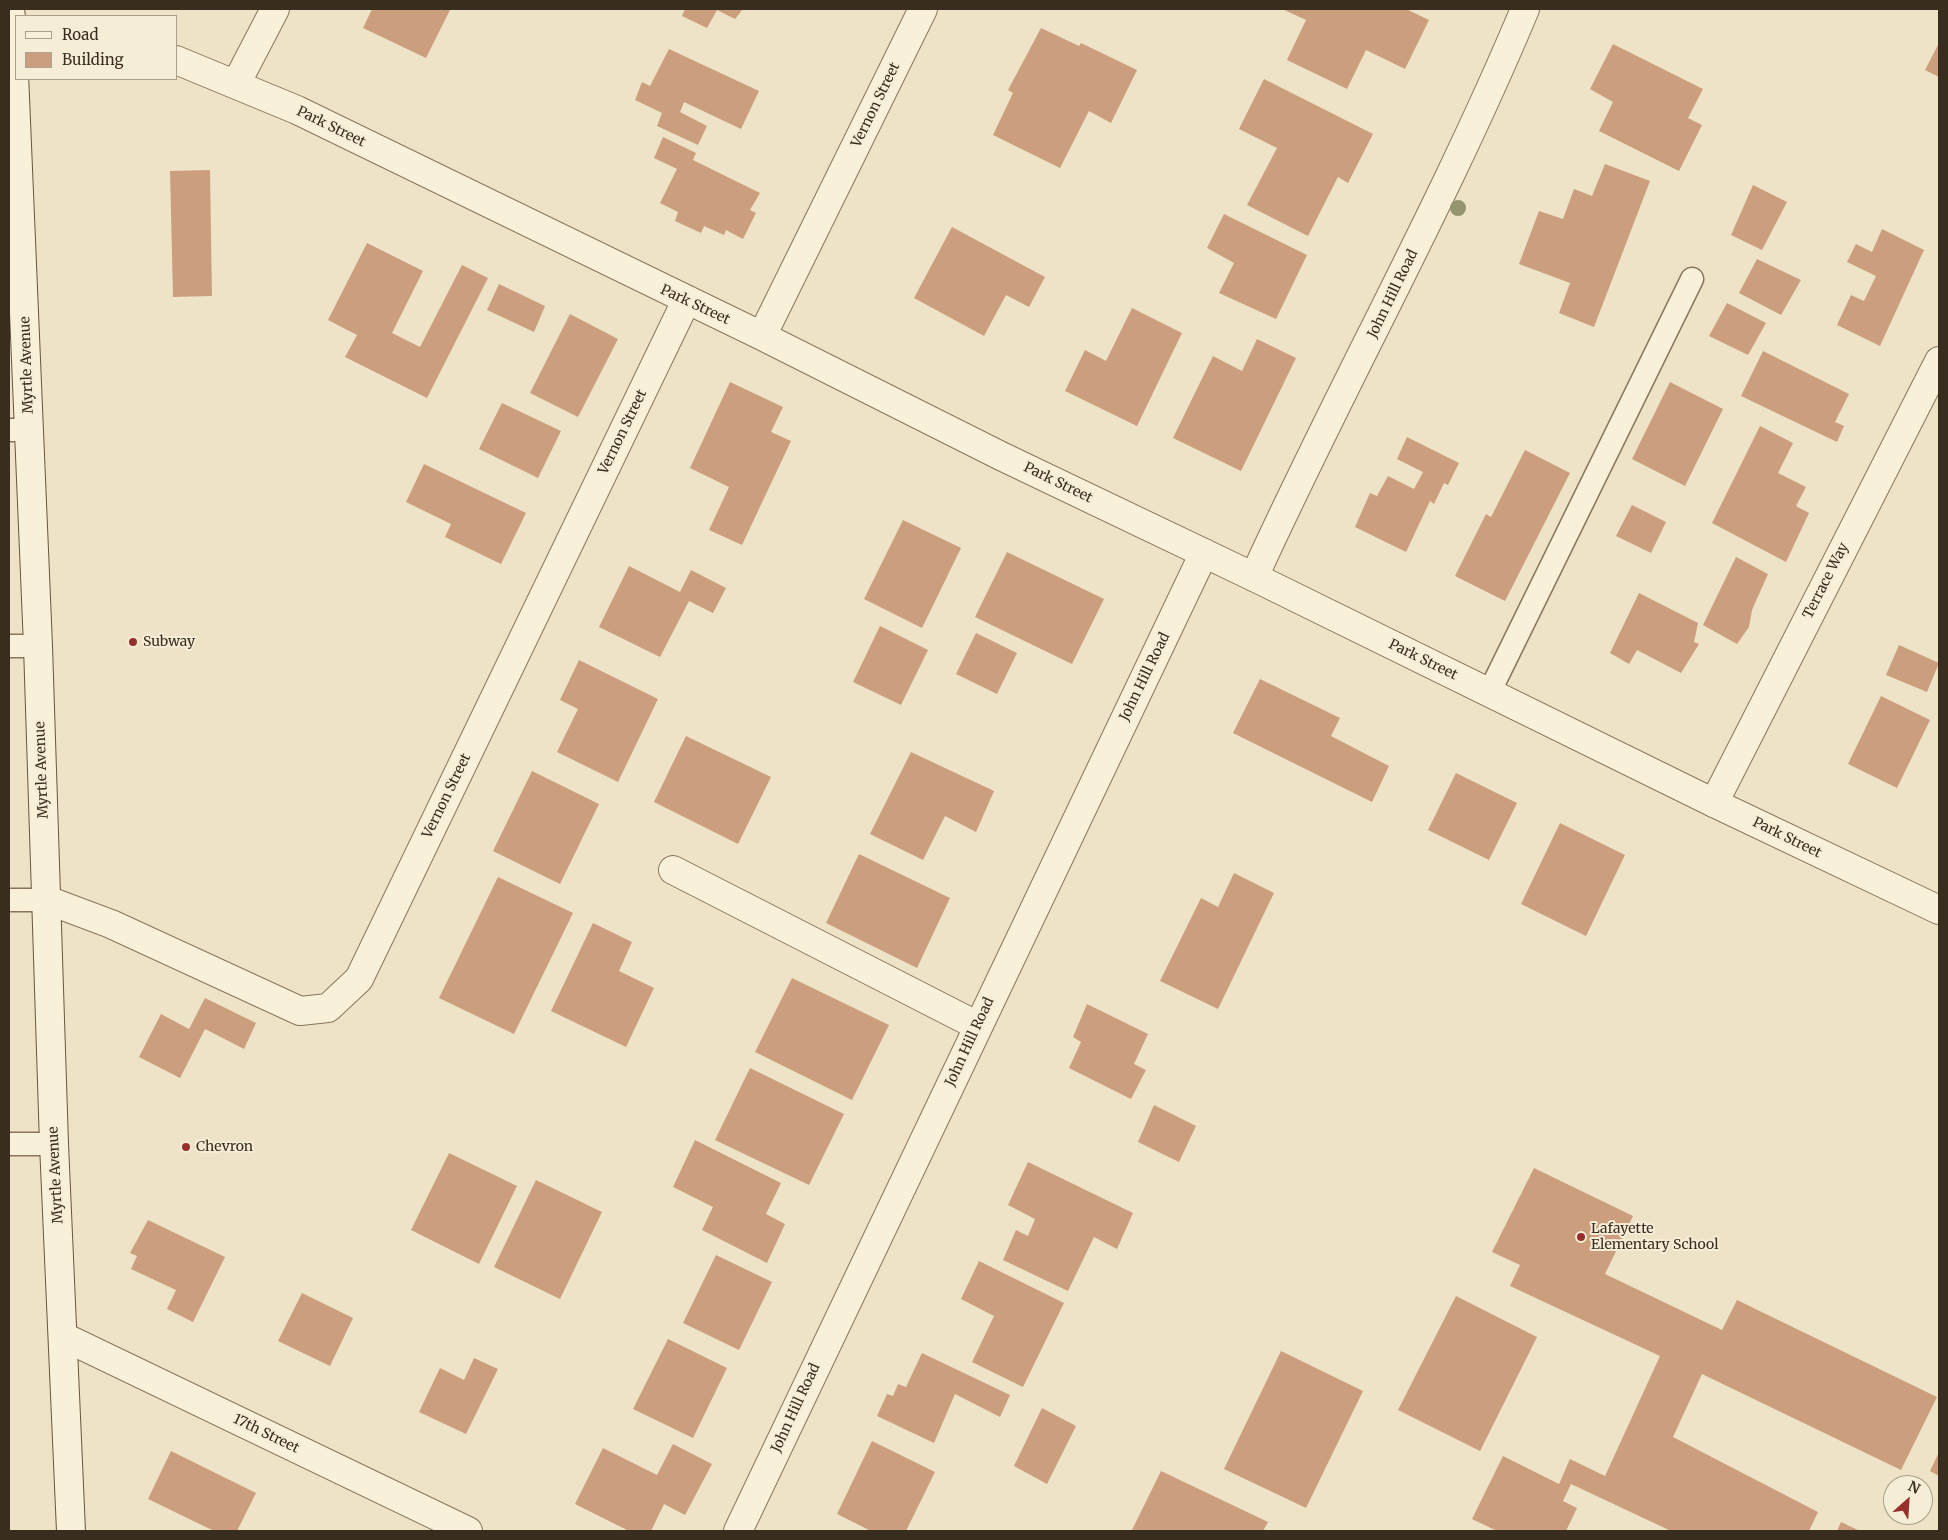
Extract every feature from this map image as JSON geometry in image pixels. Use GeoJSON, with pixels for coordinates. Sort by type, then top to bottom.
{"type":"FeatureCollection","features":[{"type":"Feature","properties":{"kind":"street"},"geometry":{"type":"LineString","coordinates":[[236,84],[275,9]]}},
{"type":"Feature","properties":{"kind":"street","name":"Vernon Street"},"geometry":{"type":"LineString","coordinates":[[762,336],[923,9]]}},
{"type":"Feature","properties":{"kind":"street","name":"John Hill Road"},"geometry":{"type":"LineString","coordinates":[[1254,577],[1418,243],[1525,9]]}},
{"type":"Feature","properties":{"kind":"street","name":"Myrtle Avenue"},"geometry":{"type":"LineString","coordinates":[[13,20],[19,430],[38,646],[54,1144],[64,1336],[71,1531]]}},
{"type":"Feature","properties":{"kind":"street","name":"Park Street"},"geometry":{"type":"LineString","coordinates":[[178,61],[306,114],[686,301],[762,336],[1001,456],[1254,577],[1714,803],[1939,910]]}},
{"type":"Feature","properties":{"kind":"street","name":"Vernon Street"},"geometry":{"type":"LineString","coordinates":[[47,900],[112,924],[300,1011],[328,1008],[359,979],[686,301]]}},
{"type":"Feature","properties":{"kind":"street","name":"Terrace Way"},"geometry":{"type":"LineString","coordinates":[[1714,803],[1939,361]]}},
{"type":"Feature","properties":{"kind":"street","name":"John Hill Road"},"geometry":{"type":"LineString","coordinates":[[738,1531],[1204,553]]}},
{"type":"Feature","properties":{"kind":"street"},"geometry":{"type":"LineString","coordinates":[[673,870],[978,1026]]}},
{"type":"Feature","properties":{"kind":"street","name":"17th Street"},"geometry":{"type":"LineString","coordinates":[[64,1336],[468,1531]]}},
{"type":"Feature","properties":{"kind":"lane"},"geometry":{"type":"LineString","coordinates":[[1489,693],[1692,279]]}},
{"type":"Feature","properties":{"kind":"lane"},"geometry":{"type":"LineString","coordinates":[[9,646],[38,646]]}},
{"type":"Feature","properties":{"kind":"lane"},"geometry":{"type":"LineString","coordinates":[[9,900],[47,900]]}},
{"type":"Feature","properties":{"kind":"lane"},"geometry":{"type":"LineString","coordinates":[[9,1144],[54,1144]]}},
{"type":"Feature","properties":{"kind":"building"},"geometry":{"type":"Polygon","coordinates":[[[372,9],[450,10],[426,58],[363,28],[372,9]]]}},
{"type":"Feature","properties":{"kind":"building"},"geometry":{"type":"Polygon","coordinates":[[[685,9],[743,9],[735,19],[717,10],[707,28],[682,16],[685,9]]]}},
{"type":"Feature","properties":{"kind":"building"},"geometry":{"type":"Polygon","coordinates":[[[1282,9],[1406,9],[1429,20],[1405,69],[1366,50],[1347,89],[1287,60],[1306,20],[1282,9]]]}},
{"type":"Feature","properties":{"kind":"building"},"geometry":{"type":"Polygon","coordinates":[[[1041,28],[1079,46],[1081,43],[1137,70],[1111,123],[1089,111],[1060,168],[993,135],[1013,93],[1008,90],[1041,28]]]}},
{"type":"Feature","properties":{"kind":"building"},"geometry":{"type":"Polygon","coordinates":[[[1939,43],[1939,77],[1925,70],[1939,43]]]}},
{"type":"Feature","properties":{"kind":"building"},"geometry":{"type":"Polygon","coordinates":[[[1613,44],[1703,89],[1688,118],[1702,125],[1679,171],[1599,131],[1613,102],[1590,89],[1613,44]]]}},
{"type":"Feature","properties":{"kind":"building"},"geometry":{"type":"Polygon","coordinates":[[[669,49],[759,91],[741,129],[684,102],[680,112],[707,126],[698,145],[657,126],[662,113],[635,100],[642,82],[650,86],[669,49]]]}},
{"type":"Feature","properties":{"kind":"building"},"geometry":{"type":"Polygon","coordinates":[[[1264,79],[1373,134],[1348,183],[1338,177],[1308,236],[1247,205],[1277,148],[1239,129],[1264,79]]]}},
{"type":"Feature","properties":{"kind":"building"},"geometry":{"type":"Polygon","coordinates":[[[663,137],[696,153],[693,160],[760,193],[750,210],[756,213],[743,239],[726,230],[724,235],[704,226],[701,233],[675,221],[678,212],[660,203],[677,169],[654,158],[663,137]]]}},
{"type":"Feature","properties":{"kind":"building"},"geometry":{"type":"Polygon","coordinates":[[[1605,164],[1650,181],[1594,327],[1559,313],[1570,283],[1519,264],[1539,211],[1563,219],[1574,189],[1592,196],[1605,164]]]}},
{"type":"Feature","properties":{"kind":"building"},"geometry":{"type":"Polygon","coordinates":[[[210,170],[212,296],[173,297],[170,171],[210,170]]]}},
{"type":"Feature","properties":{"kind":"building"},"geometry":{"type":"Polygon","coordinates":[[[1753,185],[1787,202],[1762,250],[1731,235],[1753,185]]]}},
{"type":"Feature","properties":{"kind":"building"},"geometry":{"type":"Polygon","coordinates":[[[1224,214],[1307,255],[1276,319],[1219,293],[1234,263],[1207,248],[1224,214]]]}},
{"type":"Feature","properties":{"kind":"building"},"geometry":{"type":"Polygon","coordinates":[[[952,227],[1045,277],[1029,307],[1006,295],[984,336],[914,298],[952,227]]]}},
{"type":"Feature","properties":{"kind":"building"},"geometry":{"type":"Polygon","coordinates":[[[1882,229],[1924,250],[1880,346],[1837,325],[1851,295],[1864,301],[1876,276],[1847,262],[1856,244],[1872,252],[1882,229]]]}},
{"type":"Feature","properties":{"kind":"building"},"geometry":{"type":"Polygon","coordinates":[[[367,243],[423,271],[392,333],[420,347],[462,265],[488,278],[427,398],[345,357],[357,335],[328,320],[367,243]]]}},
{"type":"Feature","properties":{"kind":"building"},"geometry":{"type":"Polygon","coordinates":[[[1757,259],[1801,280],[1781,315],[1739,293],[1757,259]]]}},
{"type":"Feature","properties":{"kind":"building"},"geometry":{"type":"Polygon","coordinates":[[[499,284],[545,306],[534,332],[487,310],[499,284]]]}},
{"type":"Feature","properties":{"kind":"building"},"geometry":{"type":"Polygon","coordinates":[[[1727,303],[1766,323],[1748,355],[1709,336],[1727,303]]]}},
{"type":"Feature","properties":{"kind":"building"},"geometry":{"type":"Polygon","coordinates":[[[1132,308],[1182,333],[1137,426],[1065,391],[1085,350],[1106,361],[1132,308]]]}},
{"type":"Feature","properties":{"kind":"building"},"geometry":{"type":"Polygon","coordinates":[[[570,314],[618,339],[578,417],[530,393],[570,314]]]}},
{"type":"Feature","properties":{"kind":"building"},"geometry":{"type":"Polygon","coordinates":[[[1257,339],[1296,358],[1241,471],[1173,438],[1213,356],[1242,371],[1257,339]]]}},
{"type":"Feature","properties":{"kind":"building"},"geometry":{"type":"Polygon","coordinates":[[[1763,351],[1849,394],[1835,422],[1844,426],[1837,442],[1741,396],[1763,351]]]}},
{"type":"Feature","properties":{"kind":"building"},"geometry":{"type":"Polygon","coordinates":[[[730,382],[783,407],[771,432],[791,441],[742,545],[709,530],[729,487],[690,468],[730,382]]]}},
{"type":"Feature","properties":{"kind":"building"},"geometry":{"type":"Polygon","coordinates":[[[1670,382],[1723,409],[1685,486],[1632,459],[1670,382]]]}},
{"type":"Feature","properties":{"kind":"building"},"geometry":{"type":"Polygon","coordinates":[[[502,403],[561,431],[538,478],[479,449],[502,403]]]}},
{"type":"Feature","properties":{"kind":"building"},"geometry":{"type":"Polygon","coordinates":[[[1760,426],[1793,443],[1778,473],[1806,487],[1796,506],[1809,513],[1786,562],[1712,523],[1760,426]]]}},
{"type":"Feature","properties":{"kind":"building"},"geometry":{"type":"Polygon","coordinates":[[[1407,437],[1459,463],[1448,485],[1444,483],[1434,504],[1430,501],[1406,552],[1355,527],[1370,493],[1377,496],[1388,476],[1414,489],[1423,472],[1397,459],[1407,437]]]}},
{"type":"Feature","properties":{"kind":"building"},"geometry":{"type":"Polygon","coordinates":[[[1525,450],[1570,473],[1505,601],[1455,576],[1486,514],[1491,517],[1525,450]]]}},
{"type":"Feature","properties":{"kind":"building"},"geometry":{"type":"Polygon","coordinates":[[[424,464],[526,513],[501,564],[445,537],[451,524],[406,502],[424,464]]]}},
{"type":"Feature","properties":{"kind":"building"},"geometry":{"type":"Polygon","coordinates":[[[1632,505],[1666,522],[1651,553],[1616,536],[1632,505]]]}},
{"type":"Feature","properties":{"kind":"building"},"geometry":{"type":"Polygon","coordinates":[[[903,520],[961,548],[922,628],[864,599],[903,520]]]}},
{"type":"Feature","properties":{"kind":"building"},"geometry":{"type":"Polygon","coordinates":[[[1007,552],[1104,599],[1072,664],[975,617],[1007,552]]]}},
{"type":"Feature","properties":{"kind":"building"},"geometry":{"type":"Polygon","coordinates":[[[1736,557],[1768,574],[1752,610],[1749,627],[1737,644],[1703,625],[1736,557]]]}},
{"type":"Feature","properties":{"kind":"building"},"geometry":{"type":"Polygon","coordinates":[[[629,566],[680,592],[691,570],[726,588],[713,613],[689,601],[660,657],[599,627],[629,566]]]}},
{"type":"Feature","properties":{"kind":"building"},"geometry":{"type":"Polygon","coordinates":[[[1639,593],[1698,623],[1694,642],[1699,644],[1681,673],[1637,650],[1629,664],[1610,653],[1639,593]]]}},
{"type":"Feature","properties":{"kind":"building"},"geometry":{"type":"Polygon","coordinates":[[[880,626],[928,650],[901,705],[853,682],[880,626]]]}},
{"type":"Feature","properties":{"kind":"building"},"geometry":{"type":"Polygon","coordinates":[[[976,633],[1017,653],[997,694],[956,674],[976,633]]]}},
{"type":"Feature","properties":{"kind":"building"},"geometry":{"type":"Polygon","coordinates":[[[1899,645],[1939,663],[1927,692],[1886,675],[1899,645]]]}},
{"type":"Feature","properties":{"kind":"building"},"geometry":{"type":"Polygon","coordinates":[[[579,660],[658,699],[618,782],[557,752],[578,709],[560,700],[579,660]]]}},
{"type":"Feature","properties":{"kind":"building"},"geometry":{"type":"Polygon","coordinates":[[[1260,679],[1340,718],[1331,736],[1389,766],[1372,802],[1233,733],[1260,679]]]}},
{"type":"Feature","properties":{"kind":"building"},"geometry":{"type":"Polygon","coordinates":[[[1881,696],[1930,720],[1897,788],[1848,764],[1881,696]]]}},
{"type":"Feature","properties":{"kind":"building"},"geometry":{"type":"Polygon","coordinates":[[[686,736],[771,777],[738,844],[654,802],[686,736]]]}},
{"type":"Feature","properties":{"kind":"building"},"geometry":{"type":"Polygon","coordinates":[[[911,752],[994,791],[976,832],[945,816],[923,860],[870,834],[911,752]]]}},
{"type":"Feature","properties":{"kind":"building"},"geometry":{"type":"Polygon","coordinates":[[[532,771],[599,804],[560,884],[493,851],[532,771]]]}},
{"type":"Feature","properties":{"kind":"building"},"geometry":{"type":"Polygon","coordinates":[[[1456,773],[1517,803],[1489,860],[1428,830],[1456,773]]]}},
{"type":"Feature","properties":{"kind":"building"},"geometry":{"type":"Polygon","coordinates":[[[1560,823],[1625,855],[1586,936],[1521,904],[1560,823]]]}},
{"type":"Feature","properties":{"kind":"building"},"geometry":{"type":"Polygon","coordinates":[[[859,854],[950,898],[917,968],[826,923],[859,854]]]}},
{"type":"Feature","properties":{"kind":"building"},"geometry":{"type":"Polygon","coordinates":[[[1234,873],[1274,893],[1218,1009],[1160,981],[1201,898],[1218,907],[1234,873]]]}},
{"type":"Feature","properties":{"kind":"building"},"geometry":{"type":"Polygon","coordinates":[[[498,877],[573,913],[514,1034],[439,998],[498,877]]]}},
{"type":"Feature","properties":{"kind":"building"},"geometry":{"type":"Polygon","coordinates":[[[593,923],[632,942],[619,971],[654,988],[626,1047],[551,1011],[593,923]]]}},
{"type":"Feature","properties":{"kind":"building"},"geometry":{"type":"Polygon","coordinates":[[[792,978],[889,1025],[852,1100],[755,1052],[792,978]]]}},
{"type":"Feature","properties":{"kind":"building"},"geometry":{"type":"Polygon","coordinates":[[[205,998],[256,1023],[244,1049],[205,1029],[180,1078],[139,1057],[161,1014],[189,1029],[205,998]]]}},
{"type":"Feature","properties":{"kind":"building"},"geometry":{"type":"Polygon","coordinates":[[[1087,1004],[1148,1034],[1134,1064],[1146,1070],[1131,1099],[1069,1068],[1081,1042],[1073,1037],[1087,1004]]]}},
{"type":"Feature","properties":{"kind":"building"},"geometry":{"type":"Polygon","coordinates":[[[750,1068],[844,1114],[809,1185],[715,1140],[750,1068]]]}},
{"type":"Feature","properties":{"kind":"building"},"geometry":{"type":"Polygon","coordinates":[[[1154,1105],[1196,1126],[1179,1162],[1138,1142],[1154,1105]]]}},
{"type":"Feature","properties":{"kind":"building"},"geometry":{"type":"Polygon","coordinates":[[[695,1140],[781,1183],[766,1214],[785,1224],[767,1263],[702,1230],[713,1207],[673,1187],[695,1140]]]}},
{"type":"Feature","properties":{"kind":"building"},"geometry":{"type":"Polygon","coordinates":[[[449,1153],[517,1186],[479,1264],[411,1230],[449,1153]]]}},
{"type":"Feature","properties":{"kind":"building"},"geometry":{"type":"Polygon","coordinates":[[[1028,1162],[1133,1213],[1117,1249],[1094,1237],[1068,1291],[1003,1260],[1016,1230],[1028,1236],[1035,1219],[1008,1205],[1028,1162]]]}},
{"type":"Feature","properties":{"kind":"building"},"geometry":{"type":"Polygon","coordinates":[[[1534,1168],[1633,1216],[1605,1274],[1722,1330],[1737,1300],[1937,1397],[1901,1470],[1702,1374],[1673,1437],[1818,1512],[1809,1531],[1671,1531],[1571,1484],[1563,1501],[1577,1508],[1566,1531],[1497,1531],[1472,1519],[1503,1456],[1559,1484],[1570,1459],[1605,1476],[1660,1356],[1510,1286],[1520,1265],[1492,1252],[1534,1168]]]}},
{"type":"Feature","properties":{"kind":"building"},"geometry":{"type":"Polygon","coordinates":[[[536,1180],[602,1212],[560,1299],[494,1267],[536,1180]]]}},
{"type":"Feature","properties":{"kind":"building"},"geometry":{"type":"Polygon","coordinates":[[[148,1220],[225,1257],[193,1322],[167,1309],[176,1290],[131,1269],[137,1256],[130,1253],[148,1220]]]}},
{"type":"Feature","properties":{"kind":"building"},"geometry":{"type":"Polygon","coordinates":[[[716,1255],[772,1282],[739,1350],[683,1323],[716,1255]]]}},
{"type":"Feature","properties":{"kind":"building"},"geometry":{"type":"Polygon","coordinates":[[[979,1261],[1064,1303],[1023,1387],[972,1362],[994,1316],[961,1299],[979,1261]]]}},
{"type":"Feature","properties":{"kind":"building"},"geometry":{"type":"Polygon","coordinates":[[[302,1293],[353,1318],[330,1366],[278,1341],[302,1293]]]}},
{"type":"Feature","properties":{"kind":"building"},"geometry":{"type":"Polygon","coordinates":[[[1456,1296],[1537,1337],[1480,1451],[1398,1410],[1456,1296]]]}},
{"type":"Feature","properties":{"kind":"building"},"geometry":{"type":"Polygon","coordinates":[[[668,1339],[727,1368],[693,1438],[633,1409],[668,1339]]]}},
{"type":"Feature","properties":{"kind":"building"},"geometry":{"type":"Polygon","coordinates":[[[1281,1351],[1363,1391],[1306,1508],[1224,1469],[1281,1351]]]}},
{"type":"Feature","properties":{"kind":"building"},"geometry":{"type":"Polygon","coordinates":[[[922,1353],[1010,1395],[1000,1417],[955,1394],[934,1443],[877,1416],[887,1394],[893,1396],[898,1384],[906,1387],[922,1353]]]}},
{"type":"Feature","properties":{"kind":"building"},"geometry":{"type":"Polygon","coordinates":[[[474,1358],[498,1369],[466,1434],[419,1412],[440,1368],[464,1380],[474,1358]]]}},
{"type":"Feature","properties":{"kind":"building"},"geometry":{"type":"Polygon","coordinates":[[[1042,1408],[1076,1426],[1047,1484],[1014,1466],[1042,1408]]]}},
{"type":"Feature","properties":{"kind":"building"},"geometry":{"type":"Polygon","coordinates":[[[872,1441],[935,1472],[906,1531],[871,1531],[837,1514],[872,1441]]]}},
{"type":"Feature","properties":{"kind":"building"},"geometry":{"type":"Polygon","coordinates":[[[673,1444],[712,1464],[685,1515],[664,1504],[651,1531],[629,1531],[575,1504],[603,1448],[657,1475],[673,1444]]]}},
{"type":"Feature","properties":{"kind":"building"},"geometry":{"type":"Polygon","coordinates":[[[171,1451],[256,1493],[237,1531],[214,1531],[148,1499],[171,1451]]]}},
{"type":"Feature","properties":{"kind":"building"},"geometry":{"type":"Polygon","coordinates":[[[1939,1452],[1939,1476],[1930,1471],[1939,1452]]]}},
{"type":"Feature","properties":{"kind":"building"},"geometry":{"type":"Polygon","coordinates":[[[1161,1471],[1268,1522],[1263,1531],[1132,1530],[1161,1471]]]}},
{"type":"Feature","properties":{"kind":"building"},"geometry":{"type":"Polygon","coordinates":[[[1841,1522],[1860,1531],[1837,1531],[1841,1522]]]}},
{"type":"Feature","properties":{"kind":"place","name":"Subway"},"geometry":{"type":"Point","coordinates":[133,642]}},
{"type":"Feature","properties":{"kind":"place","name":"Chevron"},"geometry":{"type":"Point","coordinates":[186,1147]}},
{"type":"Feature","properties":{"kind":"place","name":"Lafayette Elementary School"},"geometry":{"type":"Point","coordinates":[1581,1237]}}]}
